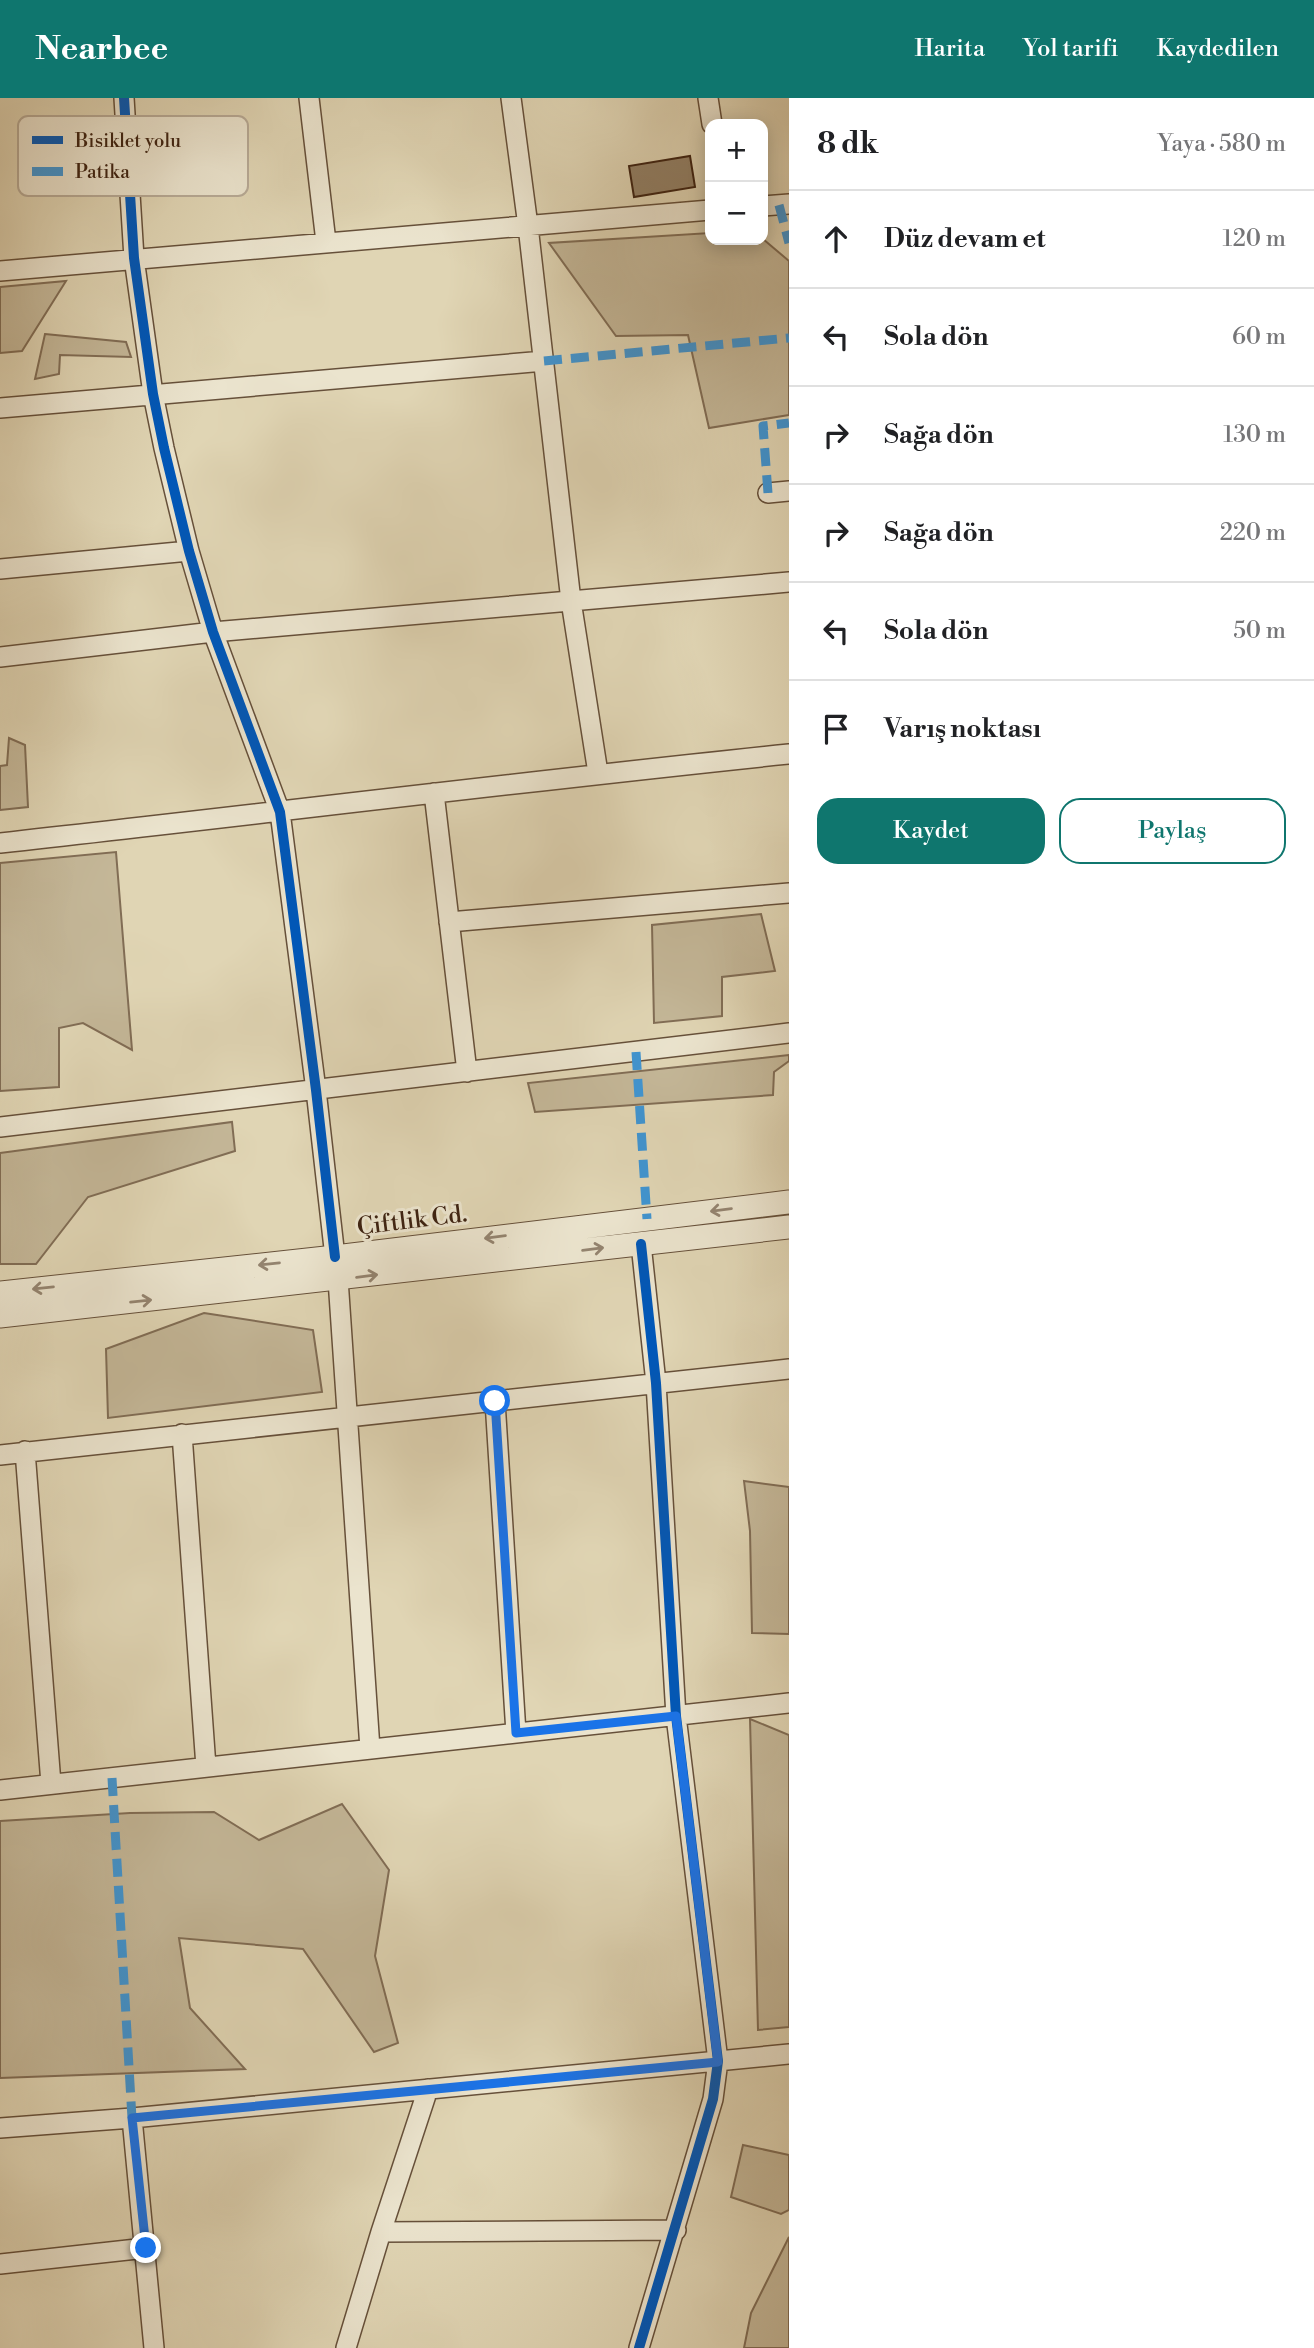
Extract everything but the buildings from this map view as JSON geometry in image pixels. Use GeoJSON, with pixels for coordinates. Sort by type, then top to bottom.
{"type":"FeatureCollection","features":[{"type":"Feature","properties":{"kind":"street"},"geometry":{"type":"LineString","coordinates":[[124,98],[125,116]]}},
{"type":"Feature","properties":{"kind":"street"},"geometry":{"type":"LineString","coordinates":[[309,98],[326,242]]}},
{"type":"Feature","properties":{"kind":"street"},"geometry":{"type":"LineString","coordinates":[[511,98],[571,601],[598,773]]}},
{"type":"Feature","properties":{"kind":"street"},"geometry":{"type":"LineString","coordinates":[[708,98],[711,119]]}},
{"type":"Feature","properties":{"kind":"street"},"geometry":{"type":"LineString","coordinates":[[130,196],[134,258],[153,394],[189,551],[213,632],[279,812],[316,1090],[336,1268],[370,1749]]}},
{"type":"Feature","properties":{"kind":"street"},"geometry":{"type":"LineString","coordinates":[[768,206],[789,204]]}},
{"type":"Feature","properties":{"kind":"street"},"geometry":{"type":"LineString","coordinates":[[0,271],[705,211]]}},
{"type":"Feature","properties":{"kind":"street"},"geometry":{"type":"LineString","coordinates":[[0,408],[544,361]]}},
{"type":"Feature","properties":{"kind":"street"},"geometry":{"type":"LineString","coordinates":[[768,493],[789,491]]}},
{"type":"Feature","properties":{"kind":"street"},"geometry":{"type":"LineString","coordinates":[[0,569],[189,551]]}},
{"type":"Feature","properties":{"kind":"street"},"geometry":{"type":"LineString","coordinates":[[0,657],[213,632],[789,582]]}},
{"type":"Feature","properties":{"kind":"street"},"geometry":{"type":"LineString","coordinates":[[0,843],[598,773],[789,754]]}},
{"type":"Feature","properties":{"kind":"street"},"geometry":{"type":"LineString","coordinates":[[433,793],[467,1072]]}},
{"type":"Feature","properties":{"kind":"street"},"geometry":{"type":"LineString","coordinates":[[449,922],[789,893]]}},
{"type":"Feature","properties":{"kind":"street"},"geometry":{"type":"LineString","coordinates":[[0,1127],[789,1033]]}},
{"type":"Feature","properties":{"kind":"street","name":"Çiftlik Cd."},"geometry":{"type":"LineString","coordinates":[[0,1316],[789,1202]]}},
{"type":"Feature","properties":{"kind":"street","name":"Çiftlik Cd."},"geometry":{"type":"LineString","coordinates":[[0,1293],[641,1244],[789,1227]]}},
{"type":"Feature","properties":{"kind":"street"},"geometry":{"type":"LineString","coordinates":[[639,2348],[713,2099],[718,2062],[676,1716],[656,1383],[641,1244]]}},
{"type":"Feature","properties":{"kind":"street"},"geometry":{"type":"LineString","coordinates":[[0,1454],[789,1369]]}},
{"type":"Feature","properties":{"kind":"street"},"geometry":{"type":"LineString","coordinates":[[495,1401],[516,1733]]}},
{"type":"Feature","properties":{"kind":"street"},"geometry":{"type":"LineString","coordinates":[[182,1434],[206,1767]]}},
{"type":"Feature","properties":{"kind":"street"},"geometry":{"type":"LineString","coordinates":[[25,1451],[51,1784]]}},
{"type":"Feature","properties":{"kind":"street"},"geometry":{"type":"LineString","coordinates":[[0,1790],[789,1703]]}},
{"type":"Feature","properties":{"kind":"street"},"geometry":{"type":"LineString","coordinates":[[0,2127],[132,2118],[789,2054]]}},
{"type":"Feature","properties":{"kind":"street"},"geometry":{"type":"LineString","coordinates":[[346,2348],[380,2232],[428,2089]]}},
{"type":"Feature","properties":{"kind":"street"},"geometry":{"type":"LineString","coordinates":[[132,2118],[154,2348]]}},
{"type":"Feature","properties":{"kind":"street"},"geometry":{"type":"LineString","coordinates":[[380,2232],[676,2230]]}},
{"type":"Feature","properties":{"kind":"street"},"geometry":{"type":"LineString","coordinates":[[0,2264],[146,2248]]}},
{"type":"Feature","properties":{"kind":"shaded area"},"geometry":{"type":"Polygon","coordinates":[[[705,233],[705,245],[768,243],[789,261],[789,415],[709,428],[688,335],[616,336],[549,243],[705,233]]]}},
{"type":"Feature","properties":{"kind":"shaded area"},"geometry":{"type":"Polygon","coordinates":[[[66,281],[22,351],[0,353],[0,287],[66,281]]]}},
{"type":"Feature","properties":{"kind":"shaded area"},"geometry":{"type":"Polygon","coordinates":[[[45,334],[126,342],[131,357],[60,355],[59,374],[35,379],[45,334]]]}},
{"type":"Feature","properties":{"kind":"shaded area"},"geometry":{"type":"Polygon","coordinates":[[[9,738],[25,745],[28,807],[0,810],[0,766],[7,765],[9,738]]]}},
{"type":"Feature","properties":{"kind":"shaded area"},"geometry":{"type":"Polygon","coordinates":[[[116,852],[132,1050],[83,1023],[59,1028],[59,1087],[0,1091],[0,863],[116,852]]]}},
{"type":"Feature","properties":{"kind":"shaded area"},"geometry":{"type":"Polygon","coordinates":[[[761,914],[775,971],[722,977],[722,1016],[654,1023],[652,925],[761,914]]]}},
{"type":"Feature","properties":{"kind":"shaded area"},"geometry":{"type":"Polygon","coordinates":[[[789,1055],[789,1061],[774,1072],[773,1095],[535,1112],[528,1083],[789,1055]]]}},
{"type":"Feature","properties":{"kind":"shaded area"},"geometry":{"type":"Polygon","coordinates":[[[232,1122],[235,1151],[88,1197],[36,1264],[0,1264],[0,1153],[232,1122]]]}},
{"type":"Feature","properties":{"kind":"shaded area"},"geometry":{"type":"Polygon","coordinates":[[[204,1313],[313,1330],[322,1392],[108,1418],[106,1349],[204,1313]]]}},
{"type":"Feature","properties":{"kind":"shaded area"},"geometry":{"type":"Polygon","coordinates":[[[744,1481],[789,1487],[789,1634],[752,1633],[750,1531],[744,1481]]]}},
{"type":"Feature","properties":{"kind":"shaded area"},"geometry":{"type":"Polygon","coordinates":[[[750,1719],[789,1735],[789,2027],[758,2030],[750,1719]]]}},
{"type":"Feature","properties":{"kind":"shaded area"},"geometry":{"type":"Polygon","coordinates":[[[342,1804],[389,1870],[375,1956],[398,2043],[374,2052],[303,1949],[179,1938],[190,2008],[245,2069],[0,2078],[0,1821],[130,1813],[214,1812],[259,1840],[342,1804]]]}},
{"type":"Feature","properties":{"kind":"shaded area"},"geometry":{"type":"Polygon","coordinates":[[[743,2145],[789,2155],[789,2210],[781,2214],[731,2197],[743,2145]]]}},
{"type":"Feature","properties":{"kind":"shaded area"},"geometry":{"type":"Polygon","coordinates":[[[789,2237],[789,2348],[744,2348],[751,2313],[789,2237]]]}},
{"type":"Feature","properties":{"kind":"marked path"},"geometry":{"type":"LineString","coordinates":[[779,205],[789,243]]}},
{"type":"Feature","properties":{"kind":"marked path"},"geometry":{"type":"LineString","coordinates":[[544,361],[789,338]]}},
{"type":"Feature","properties":{"kind":"marked path"},"geometry":{"type":"LineString","coordinates":[[768,493],[763,426],[789,423]]}},
{"type":"Feature","properties":{"kind":"marked path"},"geometry":{"type":"LineString","coordinates":[[636,1052],[647,1219]]}},
{"type":"Feature","properties":{"kind":"marked path"},"geometry":{"type":"LineString","coordinates":[[112,1778],[132,2118]]}},
{"type":"Feature","properties":{"kind":"cycle path"},"geometry":{"type":"LineString","coordinates":[[124,98],[125,116]]}},
{"type":"Feature","properties":{"kind":"cycle path"},"geometry":{"type":"LineString","coordinates":[[130,196],[134,258],[153,394],[189,551],[213,632],[280,812],[335,1257]]}},
{"type":"Feature","properties":{"kind":"cycle path"},"geometry":{"type":"LineString","coordinates":[[639,2348],[713,2099],[718,2061],[676,1716],[656,1383],[641,1244]]}},
{"type":"Feature","properties":{"kind":"route"},"geometry":{"type":"LineString","coordinates":[[146,2248],[132,2118],[718,2062],[676,1716],[516,1733],[495,1401]]}}]}
